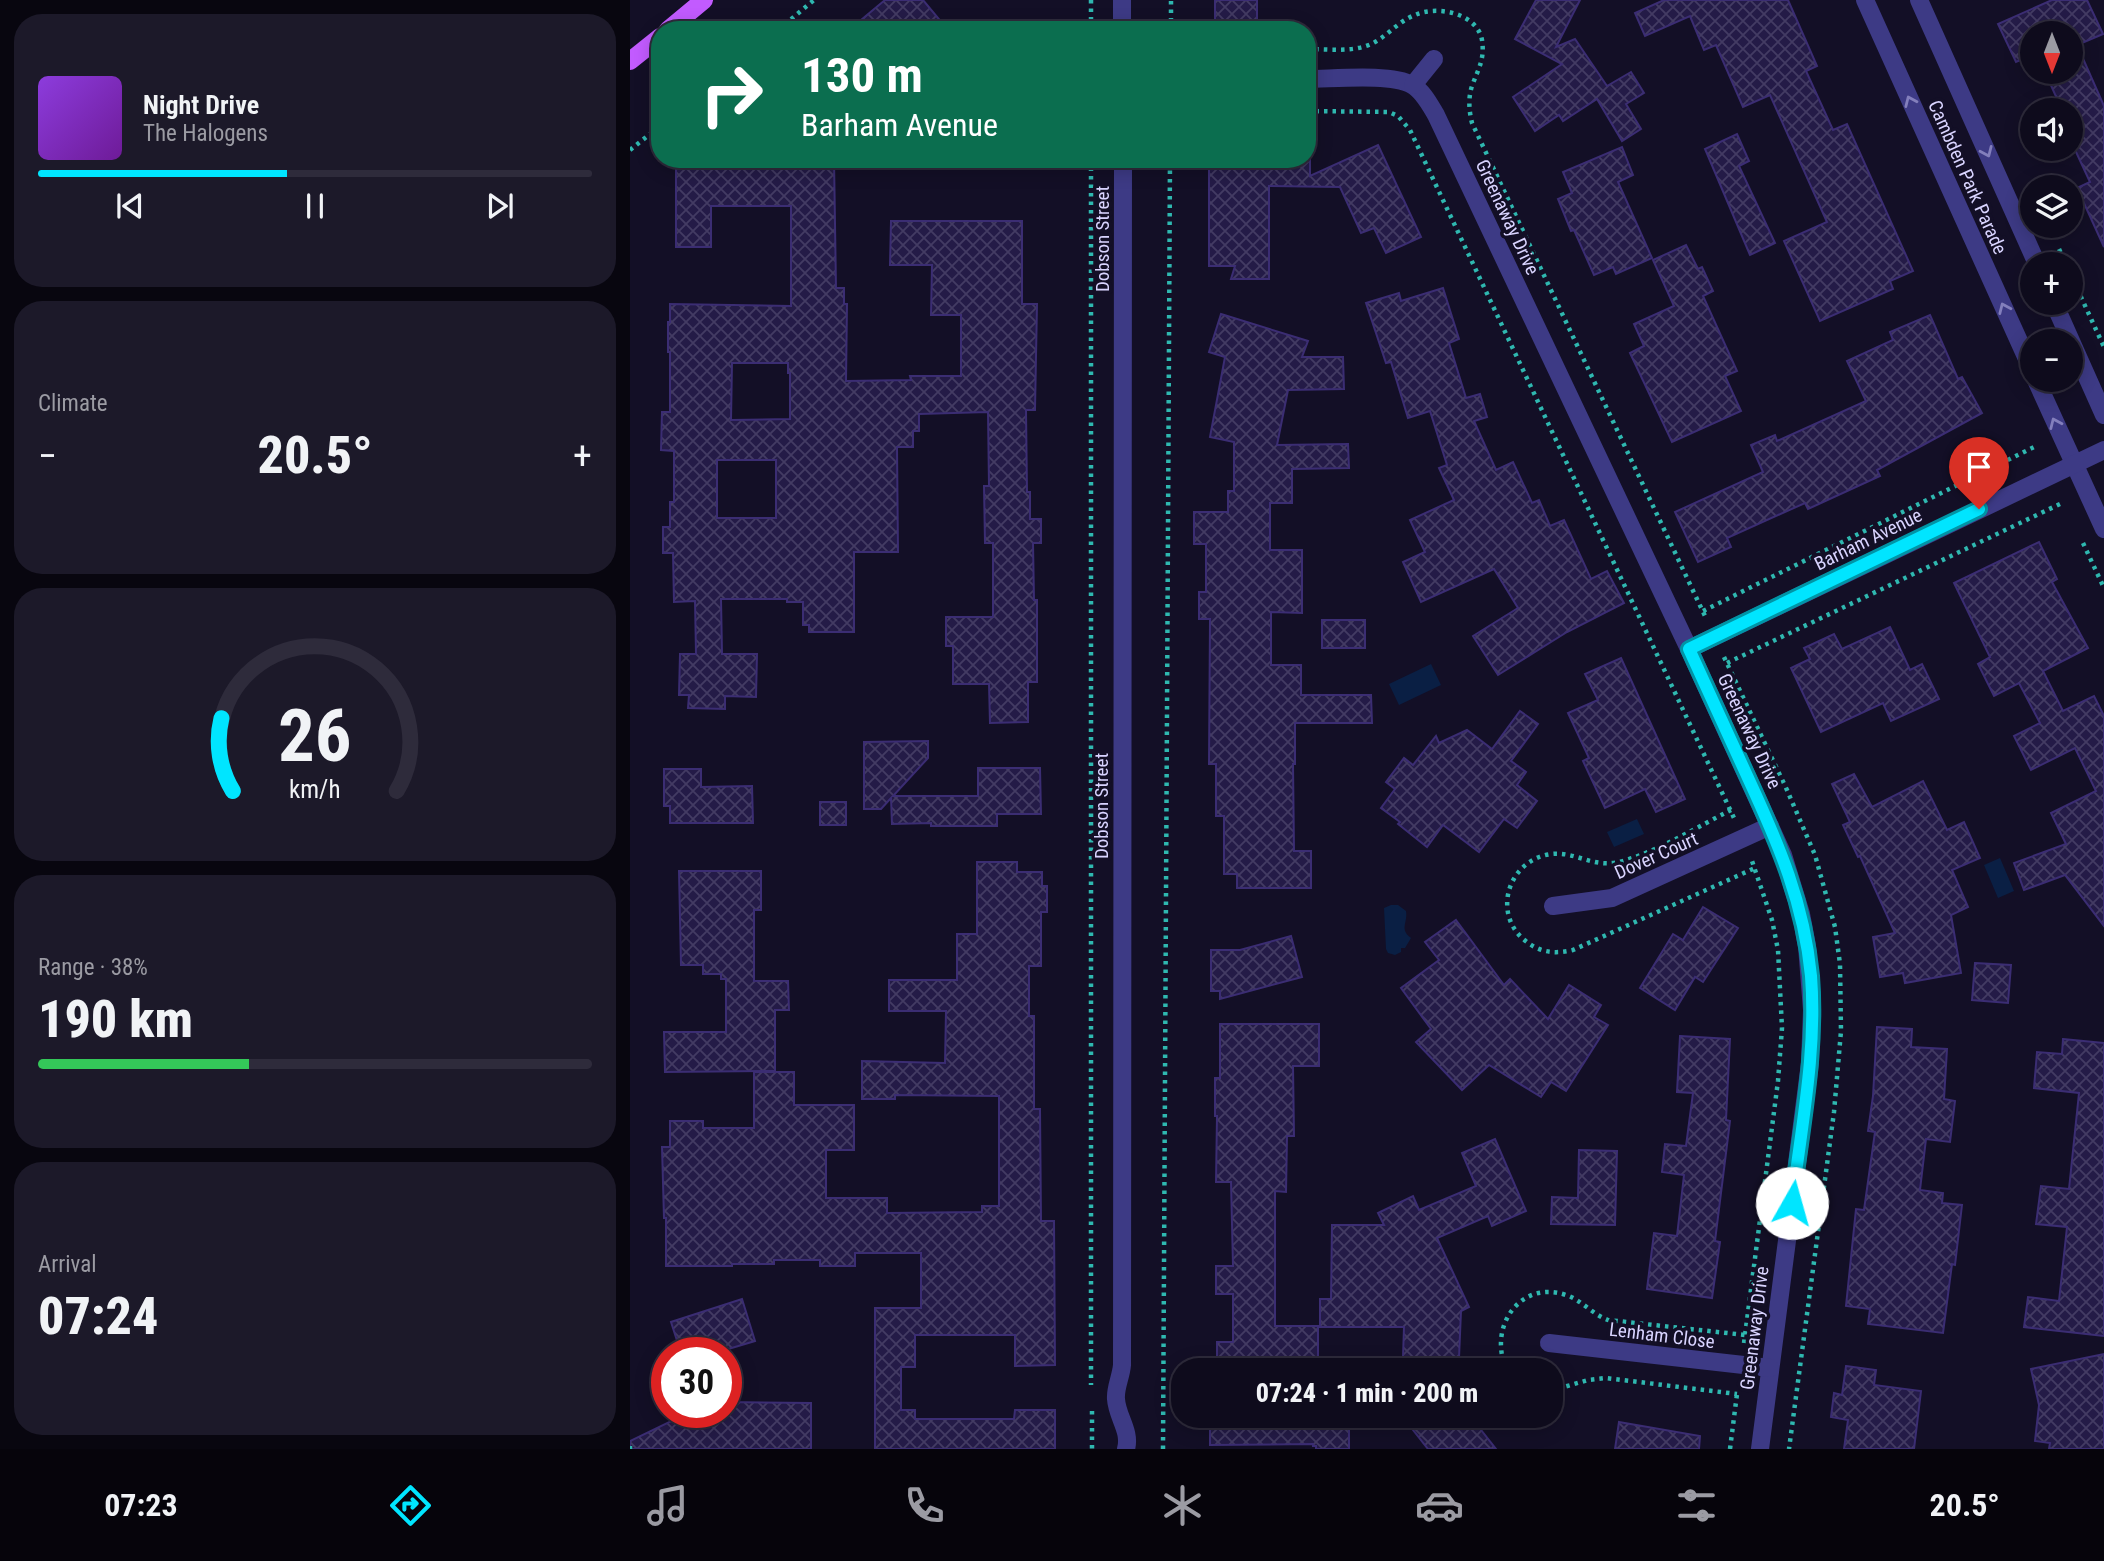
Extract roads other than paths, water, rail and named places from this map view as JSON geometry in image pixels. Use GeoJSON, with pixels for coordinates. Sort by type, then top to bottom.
{"type":"FeatureCollection","features":[{"type":"Feature","properties":{"kind":"main road"},"geometry":{"type":"LineString","coordinates":[[679,21],[704,0]]}},
{"type":"Feature","properties":{"kind":"main road"},"geometry":{"type":"LineString","coordinates":[[630,61],[651,44]]}},
{"type":"Feature","properties":{"kind":"street"},"geometry":{"type":"LineString","coordinates":[[1122,0],[1122,21]]}},
{"type":"Feature","properties":{"kind":"street","name":"Cambden Park Parade"},"geometry":{"type":"LineString","coordinates":[[1865,0],[2020,343]]}},
{"type":"Feature","properties":{"kind":"street","name":"Cambden Park Parade"},"geometry":{"type":"LineString","coordinates":[[1919,0],[2032,252]]}},
{"type":"Feature","properties":{"kind":"street"},"geometry":{"type":"LineString","coordinates":[[1316,79],[1401,80],[1413,86],[1434,59]]}},
{"type":"Feature","properties":{"kind":"street","name":"Greenaway Drive"},"geometry":{"type":"LineString","coordinates":[[1413,86],[1436,116],[1689,649],[1770,826],[1793,884],[1801,914],[1810,966],[1810,1063],[1759,1449]]}},
{"type":"Feature","properties":{"kind":"street","name":"Dobson Street"},"geometry":{"type":"LineString","coordinates":[[1123,168],[1122,1352],[1116,1401],[1127,1434],[1126,1449]]}},
{"type":"Feature","properties":{"kind":"street"},"geometry":{"type":"LineString","coordinates":[[2059,315],[2104,415]]}},
{"type":"Feature","properties":{"kind":"street"},"geometry":{"type":"LineString","coordinates":[[2041,392],[2104,529]]}},
{"type":"Feature","properties":{"kind":"street","name":"Barham Avenue"},"geometry":{"type":"LineString","coordinates":[[1689,649],[2104,450]]}},
{"type":"Feature","properties":{"kind":"street","name":"Dover Court"},"geometry":{"type":"LineString","coordinates":[[1553,906],[1612,898],[1770,826]]}},
{"type":"Feature","properties":{"kind":"street","name":"Lenham Close"},"geometry":{"type":"LineString","coordinates":[[1549,1343],[1770,1368]]}},
{"type":"Feature","properties":{"kind":"water"},"geometry":{"type":"Polygon","coordinates":[[[1431,664],[1441,685],[1399,705],[1389,684],[1431,664]]]}},
{"type":"Feature","properties":{"kind":"water"},"geometry":{"type":"Polygon","coordinates":[[[1637,819],[1644,834],[1614,847],[1607,832],[1637,819]]]}},
{"type":"Feature","properties":{"kind":"water"},"geometry":{"type":"Polygon","coordinates":[[[2000,858],[2014,891],[1998,898],[1984,865],[2000,858]]]}},
{"type":"Feature","properties":{"kind":"water"},"geometry":{"type":"Polygon","coordinates":[[[1398,905],[1406,911],[1405,932],[1411,938],[1405,948],[1401,948],[1401,952],[1395,955],[1388,953],[1386,949],[1384,908],[1398,905]]]}}]}
